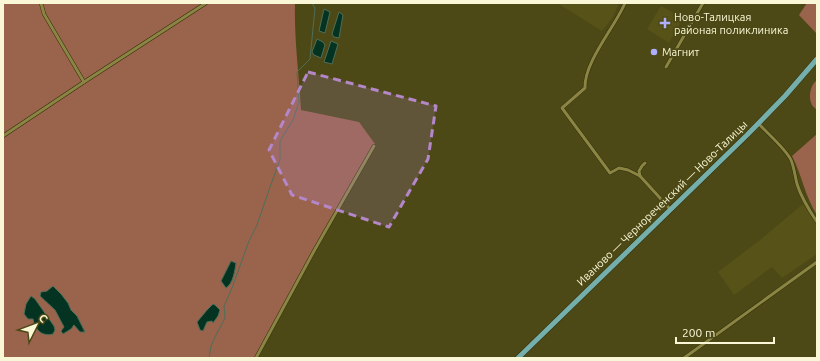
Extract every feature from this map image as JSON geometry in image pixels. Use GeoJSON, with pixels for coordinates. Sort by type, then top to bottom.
{"type":"FeatureCollection","features":[{"type":"Feature","properties":{"kind":"main road","name":"Иваново — Чернореченский — Ново-Талицы"},"geometry":{"type":"LineString","coordinates":[[518,358],[785,96],[817,59]]}},
{"type":"Feature","properties":{"kind":"street"},"geometry":{"type":"LineString","coordinates":[[41,3],[44,14],[84,82]]}},
{"type":"Feature","properties":{"kind":"street"},"geometry":{"type":"LineString","coordinates":[[3,136],[206,3]]}},
{"type":"Feature","properties":{"kind":"street"},"geometry":{"type":"LineString","coordinates":[[625,3],[590,64],[585,82],[585,88],[562,108],[610,173],[619,168],[628,170],[640,176],[670,209]]}},
{"type":"Feature","properties":{"kind":"street"},"geometry":{"type":"LineString","coordinates":[[666,67],[703,3]]}},
{"type":"Feature","properties":{"kind":"street"},"geometry":{"type":"LineString","coordinates":[[758,123],[792,161],[797,184],[801,194],[817,222]]}},
{"type":"Feature","properties":{"kind":"street"},"geometry":{"type":"LineString","coordinates":[[256,358],[314,251],[374,146]]}},
{"type":"Feature","properties":{"kind":"street"},"geometry":{"type":"LineString","coordinates":[[640,176],[639,171],[645,163]]}},
{"type":"Feature","properties":{"kind":"street"},"geometry":{"type":"LineString","coordinates":[[684,358],[817,262]]}},
{"type":"Feature","properties":{"kind":"highlighted area"},"geometry":{"type":"Polygon","coordinates":[[[308,72],[436,106],[428,159],[389,227],[292,195],[269,150],[308,72]]]}},
{"type":"Feature","properties":{"kind":"shaded area"},"geometry":{"type":"Polygon","coordinates":[[[3,3],[295,3],[296,43],[301,110],[359,122],[375,144],[257,358],[3,358],[3,3]]]}},
{"type":"Feature","properties":{"kind":"shaded area"},"geometry":{"type":"Polygon","coordinates":[[[557,3],[619,3],[613,17],[602,31],[557,3]]]}},
{"type":"Feature","properties":{"kind":"shaded area"},"geometry":{"type":"Polygon","coordinates":[[[807,3],[817,3],[817,34],[799,15],[807,3]]]}},
{"type":"Feature","properties":{"kind":"shaded area","name":"Ново-Талицкая районая поликлиника"},"geometry":{"type":"Polygon","coordinates":[[[661,6],[683,18],[669,43],[647,29],[661,6]]]}},
{"type":"Feature","properties":{"kind":"shaded area"},"geometry":{"type":"Polygon","coordinates":[[[324,9],[330,12],[325,33],[319,31],[324,9]]]}},
{"type":"Feature","properties":{"kind":"shaded area"},"geometry":{"type":"Polygon","coordinates":[[[339,12],[343,15],[339,38],[334,37],[332,34],[339,12]]]}},
{"type":"Feature","properties":{"kind":"shaded area"},"geometry":{"type":"Polygon","coordinates":[[[317,39],[325,45],[321,58],[314,55],[312,52],[317,39]]]}},
{"type":"Feature","properties":{"kind":"shaded area"},"geometry":{"type":"Polygon","coordinates":[[[331,41],[338,44],[332,64],[324,62],[331,41]]]}},
{"type":"Feature","properties":{"kind":"shaded area"},"geometry":{"type":"Polygon","coordinates":[[[817,80],[817,110],[812,105],[810,95],[811,88],[817,80]]]}},
{"type":"Feature","properties":{"kind":"shaded area"},"geometry":{"type":"Polygon","coordinates":[[[817,134],[817,215],[809,201],[792,156],[817,134]]]}},
{"type":"Feature","properties":{"kind":"shaded area"},"geometry":{"type":"Polygon","coordinates":[[[803,204],[817,223],[817,254],[782,278],[772,267],[734,295],[718,272],[760,240],[803,204]]]}},
{"type":"Feature","properties":{"kind":"shaded area"},"geometry":{"type":"Polygon","coordinates":[[[231,261],[236,263],[235,269],[232,280],[226,288],[221,281],[231,261]]]}},
{"type":"Feature","properties":{"kind":"shaded area"},"geometry":{"type":"Polygon","coordinates":[[[53,286],[68,303],[85,332],[80,332],[74,325],[63,334],[61,331],[64,327],[55,310],[40,296],[41,292],[47,291],[53,286]]]}},
{"type":"Feature","properties":{"kind":"shaded area"},"geometry":{"type":"Polygon","coordinates":[[[31,296],[35,299],[54,326],[55,330],[53,334],[49,335],[39,331],[35,326],[33,319],[28,319],[24,314],[26,304],[31,296]]]}},
{"type":"Feature","properties":{"kind":"shaded area"},"geometry":{"type":"Polygon","coordinates":[[[213,304],[220,310],[218,316],[213,323],[212,321],[207,322],[203,331],[200,330],[197,322],[213,304]]]}},
{"type":"Feature","properties":{"kind":"waterway"},"geometry":{"type":"LineString","coordinates":[[209,358],[211,346],[225,318],[224,306],[249,241],[257,225],[280,160],[280,141],[293,120],[299,102],[297,72],[310,59],[315,8],[312,3]]}},
{"type":"Feature","properties":{"kind":"place","name":"Ново-Талицкая районая поликлиника"},"geometry":{"type":"Point","coordinates":[665,23]}},
{"type":"Feature","properties":{"kind":"place","name":"Магнит"},"geometry":{"type":"Point","coordinates":[654,52]}}]}
